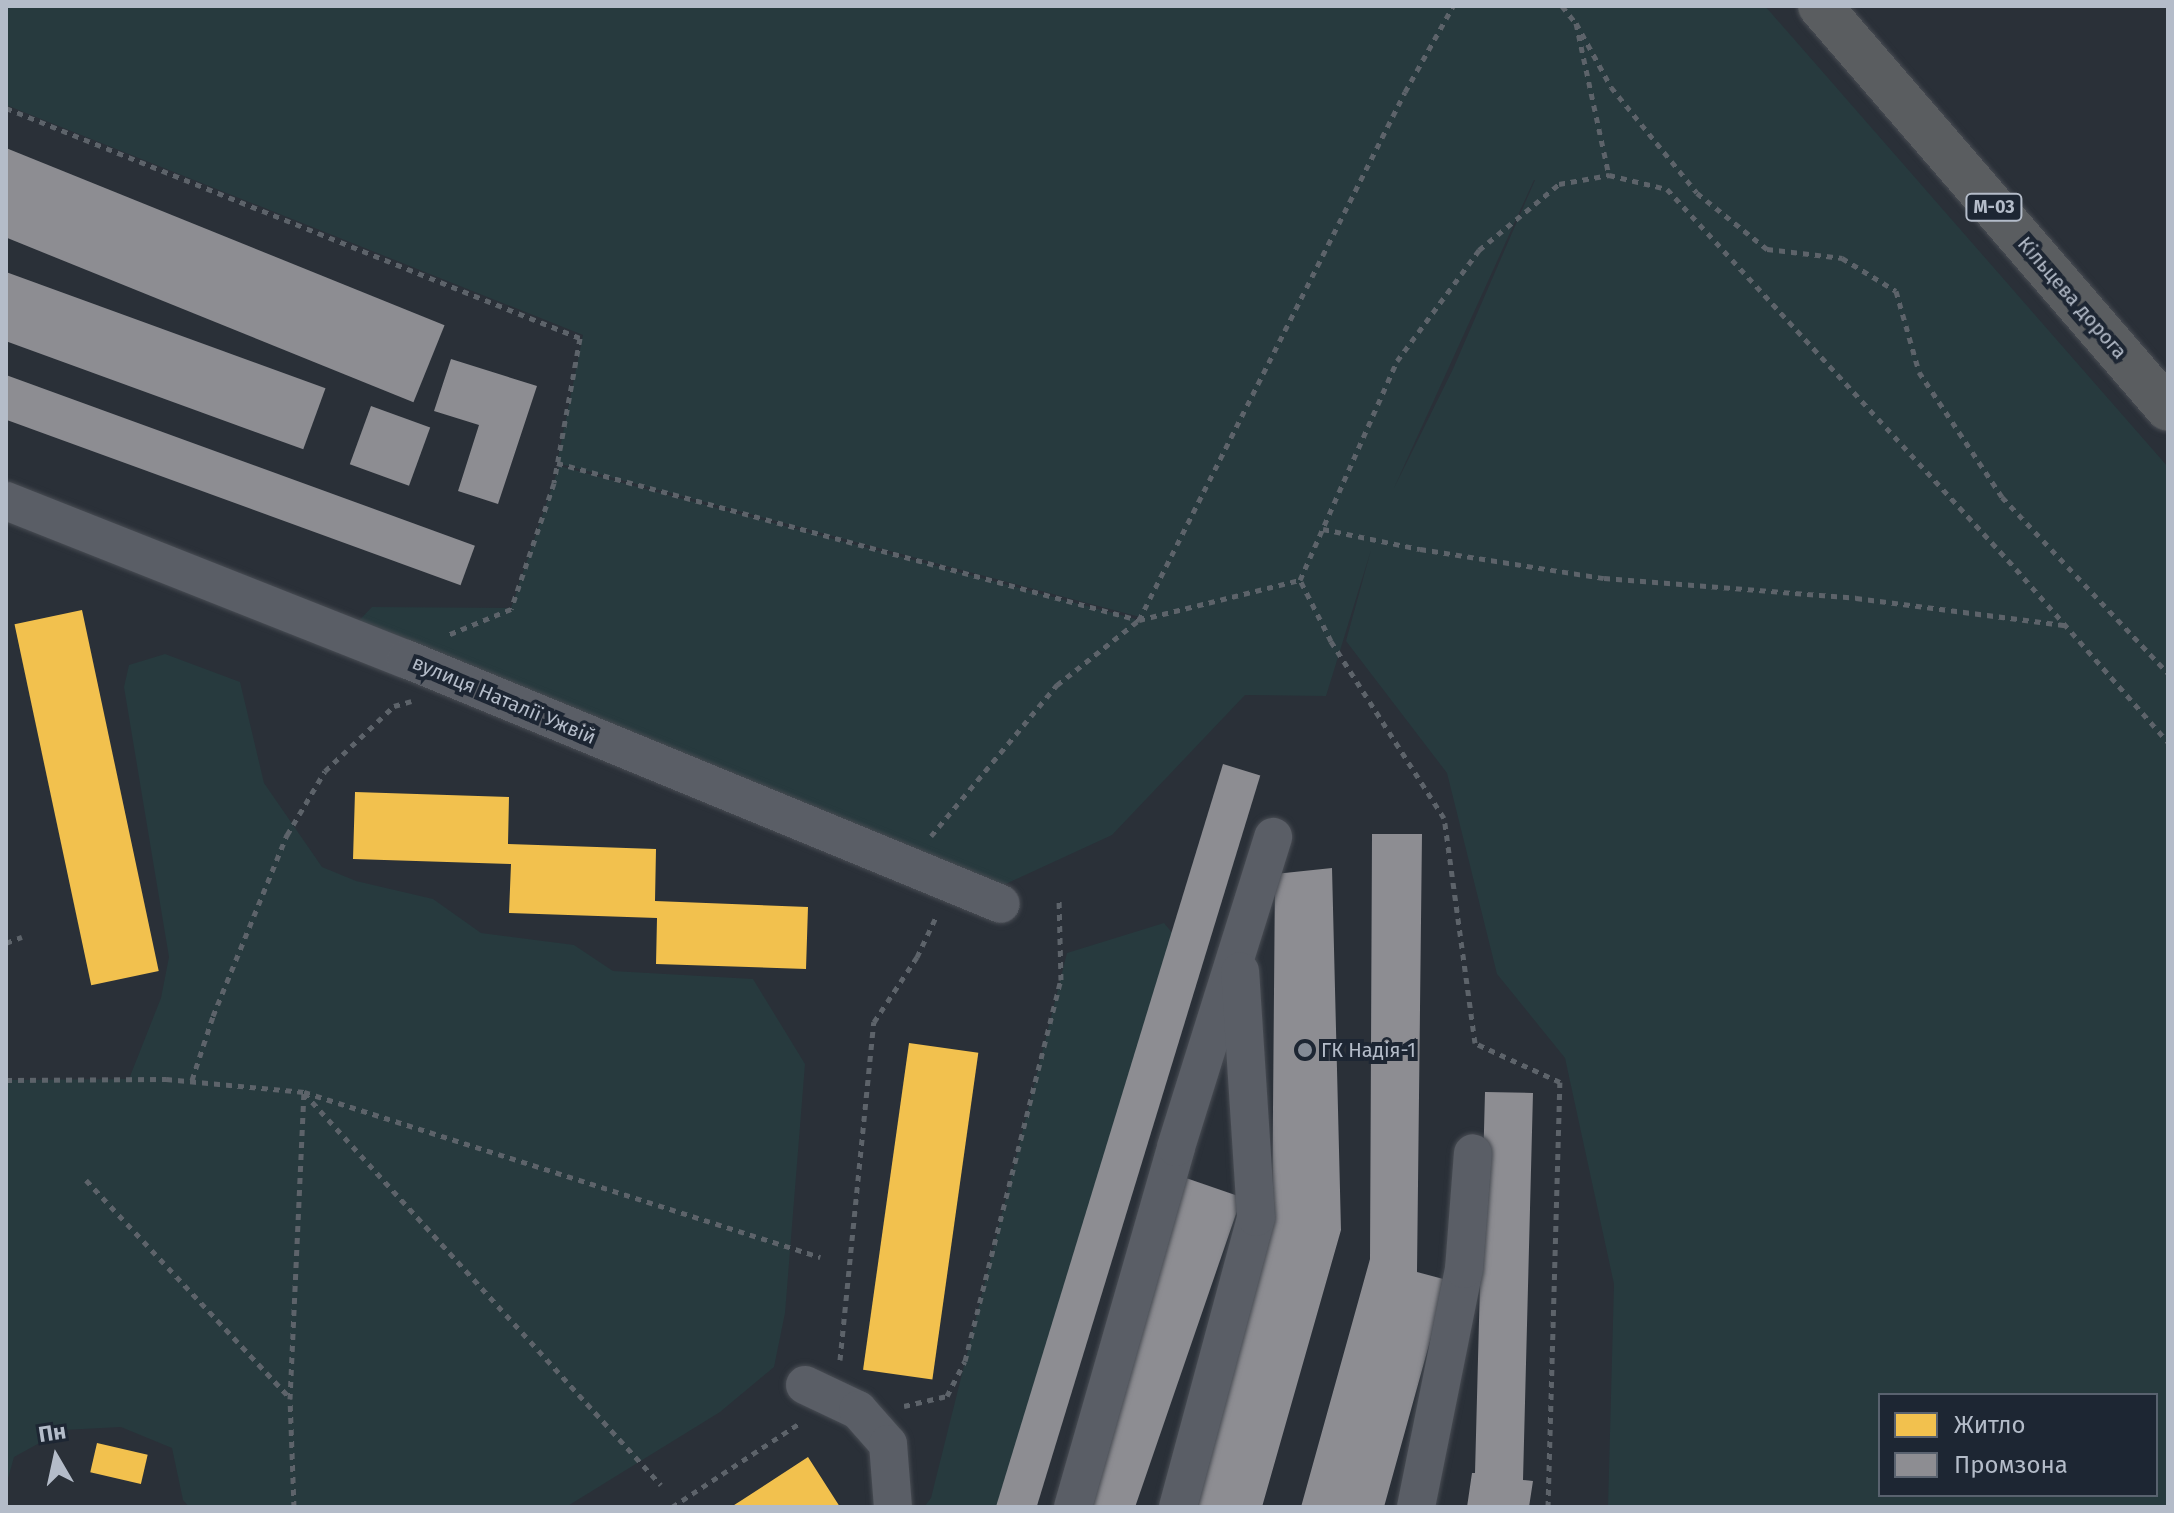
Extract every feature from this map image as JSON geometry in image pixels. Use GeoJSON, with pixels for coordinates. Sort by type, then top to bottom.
{"type":"FeatureCollection","features":[{"type":"Feature","properties":{"kind":"highway","name":"Кільцева дорога"},"geometry":{"type":"LineString","coordinates":[[1820,6],[2168,409]]}},
{"type":"Feature","properties":{"kind":"street","name":"вулиця Наталії Ужвій"},"geometry":{"type":"LineString","coordinates":[[6,501],[406,659],[1001,904]]}},
{"type":"Feature","properties":{"kind":"street"},"geometry":{"type":"LineString","coordinates":[[1073,1507],[1176,1147],[1273,837]]}},
{"type":"Feature","properties":{"kind":"street"},"geometry":{"type":"LineString","coordinates":[[1178,1507],[1256,1217],[1238,954]]}},
{"type":"Feature","properties":{"kind":"street"},"geometry":{"type":"LineString","coordinates":[[1416,1507],[1464,1269],[1473,1153]]}},
{"type":"Feature","properties":{"kind":"street"},"geometry":{"type":"LineString","coordinates":[[833,1398],[888,1444],[893,1507]]}},
{"type":"Feature","properties":{"kind":"path"},"geometry":{"type":"LineString","coordinates":[[1139,620],[1405,92],[1453,6]]}},
{"type":"Feature","properties":{"kind":"path"},"geometry":{"type":"LineString","coordinates":[[1562,6],[1576,23],[1611,87],[1697,193],[1767,249],[1842,258],[1896,291],[1919,372],[2002,497],[2168,673]]}},
{"type":"Feature","properties":{"kind":"path"},"geometry":{"type":"LineString","coordinates":[[1576,23],[1609,175]]}},
{"type":"Feature","properties":{"kind":"path"},"geometry":{"type":"LineString","coordinates":[[6,108],[580,338],[557,463],[511,609],[438,640],[406,659]]}},
{"type":"Feature","properties":{"kind":"path"},"geometry":{"type":"LineString","coordinates":[[1300,580],[1397,361],[1479,250],[1559,184],[1609,175],[1667,189],[2168,742]]}},
{"type":"Feature","properties":{"kind":"path"},"geometry":{"type":"LineString","coordinates":[[557,463],[1139,620]]}},
{"type":"Feature","properties":{"kind":"path"},"geometry":{"type":"LineString","coordinates":[[1323,529],[1420,549],[1604,578],[1856,598],[2065,625]]}},
{"type":"Feature","properties":{"kind":"path"},"geometry":{"type":"LineString","coordinates":[[905,867],[1057,685],[1139,620],[1300,580]]}},
{"type":"Feature","properties":{"kind":"path"},"geometry":{"type":"LineString","coordinates":[[1300,580],[1331,641],[1444,818],[1475,1043],[1560,1082],[1548,1507]]}},
{"type":"Feature","properties":{"kind":"path"},"geometry":{"type":"LineString","coordinates":[[192,1080],[218,1003],[294,822],[325,771],[361,735],[394,706],[419,699]]}},
{"type":"Feature","properties":{"kind":"path"},"geometry":{"type":"LineString","coordinates":[[672,1507],[833,1398],[912,1405],[947,1396],[965,1361],[1061,980],[1059,897]]}},
{"type":"Feature","properties":{"kind":"path"},"geometry":{"type":"LineString","coordinates":[[833,1398],[874,1022],[917,957],[936,918]]}},
{"type":"Feature","properties":{"kind":"path"},"geometry":{"type":"LineString","coordinates":[[6,943],[22,937]]}},
{"type":"Feature","properties":{"kind":"path"},"geometry":{"type":"LineString","coordinates":[[6,1080],[192,1080],[304,1092],[820,1257]]}},
{"type":"Feature","properties":{"kind":"path"},"geometry":{"type":"LineString","coordinates":[[294,1507],[290,1399],[304,1092]]}},
{"type":"Feature","properties":{"kind":"path"},"geometry":{"type":"LineString","coordinates":[[304,1092],[661,1485]]}},
{"type":"Feature","properties":{"kind":"path"},"geometry":{"type":"LineString","coordinates":[[86,1180],[290,1399]]}},
{"type":"Feature","properties":{"kind":"green space"},"geometry":{"type":"Polygon","coordinates":[[[6,6],[1765,6],[2168,467],[2168,1507],[1608,1507],[1614,1284],[1565,1058],[1497,974],[1447,773],[1346,641],[1371,550],[1326,696],[1245,695],[1112,835],[999,887],[348,632],[372,607],[511,608],[559,466],[1139,620],[1140,617],[557,463],[583,335],[6,105],[6,6]],[[1535,180],[1394,488],[1453,369],[1535,180]]]}},
{"type":"Feature","properties":{"kind":"green space"},"geometry":{"type":"Polygon","coordinates":[[[165,654],[240,682],[264,783],[322,867],[356,881],[433,899],[481,933],[574,945],[613,971],[753,979],[805,1064],[785,1313],[774,1367],[720,1412],[566,1507],[189,1507],[183,1500],[172,1448],[121,1427],[63,1430],[14,1457],[6,1486],[6,1080],[129,1079],[161,998],[169,957],[124,687],[129,665],[165,654]]]}},
{"type":"Feature","properties":{"kind":"green space"},"geometry":{"type":"Polygon","coordinates":[[[1164,923],[1179,941],[1015,1507],[924,1507],[931,1498],[1067,953],[1164,923]]]}},
{"type":"Feature","properties":{"kind":"building: Житло"},"geometry":{"type":"Polygon","coordinates":[[[82,610],[159,971],[91,985],[15,624],[82,610]]]}},
{"type":"Feature","properties":{"kind":"building: Житло"},"geometry":{"type":"Polygon","coordinates":[[[355,792],[509,797],[508,844],[656,849],[655,901],[808,907],[806,969],[656,964],[657,918],[509,913],[511,864],[353,859],[355,792]]]}},
{"type":"Feature","properties":{"kind":"building: Житло"},"geometry":{"type":"Polygon","coordinates":[[[909,1043],[978,1053],[932,1380],[863,1370],[909,1043]]]}},
{"type":"Feature","properties":{"kind":"building: Житло"},"geometry":{"type":"Polygon","coordinates":[[[97,1443],[148,1455],[141,1484],[90,1472],[97,1443]]]}},
{"type":"Feature","properties":{"kind":"building: Житло"},"geometry":{"type":"Polygon","coordinates":[[[808,1457],[840,1507],[731,1507],[742,1500],[808,1457]]]}},
{"type":"Feature","properties":{"kind":"building: Промзона"},"geometry":{"type":"Polygon","coordinates":[[[6,148],[445,325],[413,402],[6,238],[6,148]]]}},
{"type":"Feature","properties":{"kind":"building: Промзона"},"geometry":{"type":"Polygon","coordinates":[[[6,272],[325,388],[303,449],[6,341],[6,272]]]}},
{"type":"Feature","properties":{"kind":"building: Промзона"},"geometry":{"type":"Polygon","coordinates":[[[451,359],[537,386],[498,504],[458,491],[479,425],[434,411],[451,359]]]}},
{"type":"Feature","properties":{"kind":"building: Промзона"},"geometry":{"type":"Polygon","coordinates":[[[6,375],[475,546],[461,585],[6,420],[6,375]]]}},
{"type":"Feature","properties":{"kind":"building: Промзона"},"geometry":{"type":"Polygon","coordinates":[[[371,406],[430,428],[409,486],[350,464],[371,406]]]}},
{"type":"Feature","properties":{"kind":"building: Промзона"},"geometry":{"type":"Polygon","coordinates":[[[1223,764],[1260,775],[1037,1507],[996,1505],[1223,764]]]}},
{"type":"Feature","properties":{"kind":"building: Промзона"},"geometry":{"type":"Polygon","coordinates":[[[1372,834],[1422,834],[1417,1272],[1447,1280],[1384,1507],[1301,1507],[1370,1259],[1372,834]]]}},
{"type":"Feature","properties":{"kind":"building: Промзона","name":"ГК Надія-1"},"geometry":{"type":"Polygon","coordinates":[[[1332,868],[1341,1230],[1262,1507],[1196,1507],[1272,1227],[1275,874],[1332,868]]]}},
{"type":"Feature","properties":{"kind":"building: Промзона"},"geometry":{"type":"Polygon","coordinates":[[[1485,1092],[1533,1093],[1523,1480],[1533,1481],[1529,1507],[1467,1507],[1472,1473],[1475,1473],[1485,1092]]]}},
{"type":"Feature","properties":{"kind":"building: Промзона"},"geometry":{"type":"Polygon","coordinates":[[[1186,1178],[1242,1197],[1135,1507],[1088,1507],[1074,1502],[1186,1178]]]}},
{"type":"Feature","properties":{"kind":"place","name":"ГК Надія-1"},"geometry":{"type":"Point","coordinates":[1305,1050]}}]}
